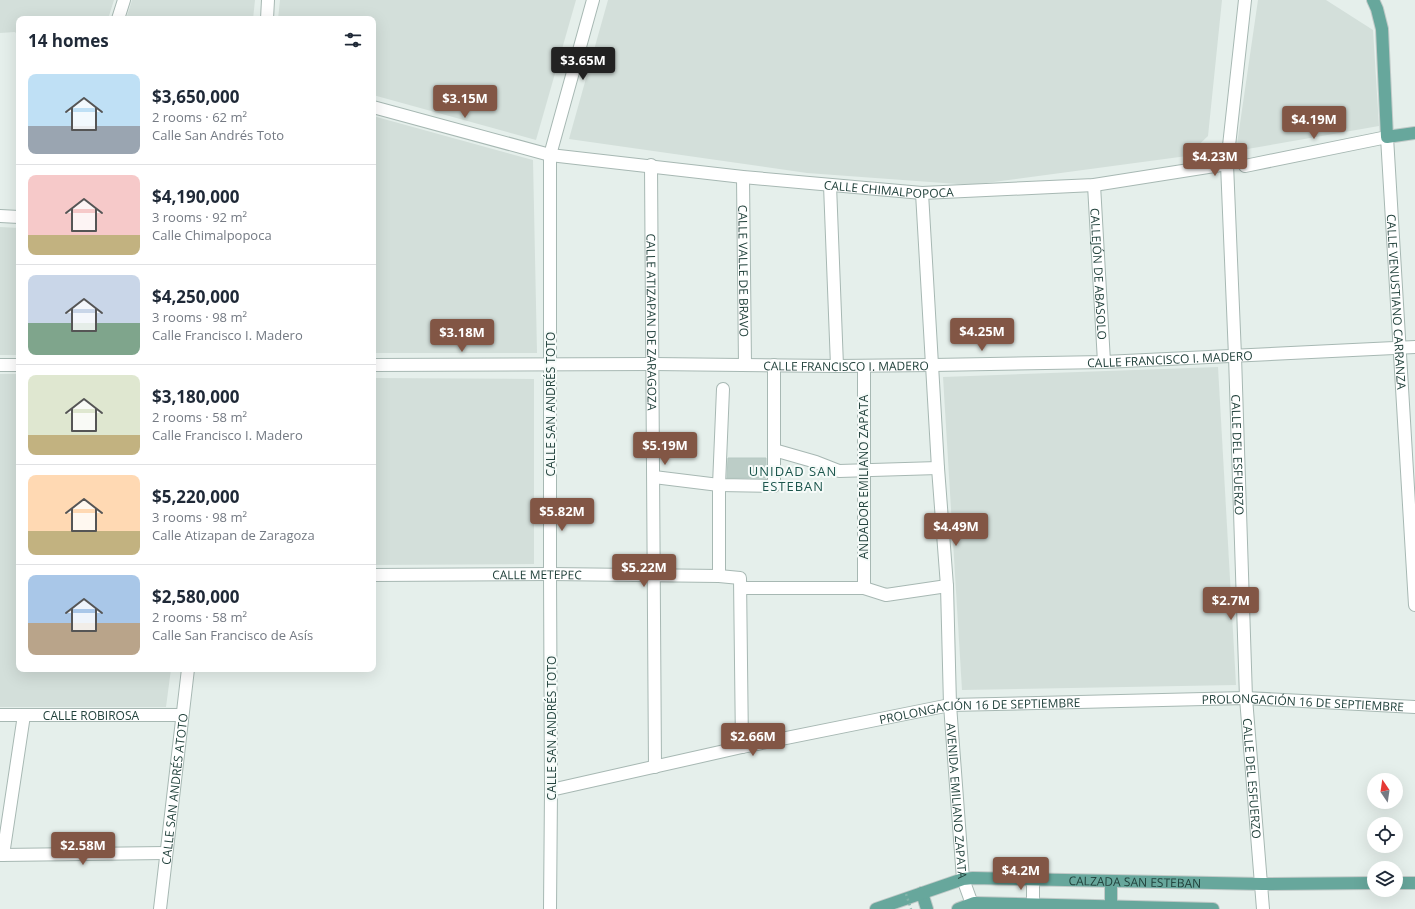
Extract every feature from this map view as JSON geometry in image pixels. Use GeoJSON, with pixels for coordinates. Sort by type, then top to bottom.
{"type":"FeatureCollection","features":[{"type":"Feature","properties":{"kind":"main road","name":"CALLE VENUSTIANO CARRANZA"},"geometry":{"type":"LineString","coordinates":[[1373,0],[1382,29],[1388,137]]}},
{"type":"Feature","properties":{"kind":"main road"},"geometry":{"type":"LineString","coordinates":[[1388,137],[1415,133]]}},
{"type":"Feature","properties":{"kind":"main road","name":"CALZADA SAN ESTEBAN"},"geometry":{"type":"LineString","coordinates":[[876,909],[963,879],[1262,884],[1367,883]]}},
{"type":"Feature","properties":{"kind":"main road"},"geometry":{"type":"LineString","coordinates":[[1111,882],[1111,907]]}},
{"type":"Feature","properties":{"kind":"main road"},"geometry":{"type":"LineString","coordinates":[[1403,883],[1415,883]]}},
{"type":"Feature","properties":{"kind":"main road"},"geometry":{"type":"LineString","coordinates":[[922,894],[927,909]]}},
{"type":"Feature","properties":{"kind":"main road","name":"CALZADA SAN ESTEBAN"},"geometry":{"type":"LineString","coordinates":[[958,909],[972,904],[1031,907],[1213,909]]}},
{"type":"Feature","properties":{"kind":"street"},"geometry":{"type":"LineString","coordinates":[[119,16],[124,0]]}},
{"type":"Feature","properties":{"kind":"street"},"geometry":{"type":"LineString","coordinates":[[267,16],[268,0]]}},
{"type":"Feature","properties":{"kind":"street","name":"CALLE SAN ANDRÉS TOTO"},"geometry":{"type":"LineString","coordinates":[[550,909],[550,155],[593,0]]}},
{"type":"Feature","properties":{"kind":"street","name":"CALLE DEL ESFUERZO"},"geometry":{"type":"LineString","coordinates":[[1245,0],[1227,164],[1246,698],[1263,909]]}},
{"type":"Feature","properties":{"kind":"street","name":"CALLE CHIMALPOPOCA"},"geometry":{"type":"LineString","coordinates":[[376,108],[550,155],[830,185],[922,193],[1094,185],[1227,164]]}},
{"type":"Feature","properties":{"kind":"street"},"geometry":{"type":"LineString","coordinates":[[1245,166],[1388,137]]}},
{"type":"Feature","properties":{"kind":"street","name":"CALLE VENUSTIANO CARRANZA"},"geometry":{"type":"LineString","coordinates":[[1388,137],[1415,606]]}},
{"type":"Feature","properties":{"kind":"street","name":"CALLE ATIZAPAN DE ZARAGOZA"},"geometry":{"type":"LineString","coordinates":[[651,165],[655,767]]}},
{"type":"Feature","properties":{"kind":"street","name":"CALLE VALLE DE BRAVO"},"geometry":{"type":"LineString","coordinates":[[743,176],[745,365]]}},
{"type":"Feature","properties":{"kind":"street"},"geometry":{"type":"LineString","coordinates":[[830,185],[837,366]]}},
{"type":"Feature","properties":{"kind":"street","name":"CALLEJÓN DE ABASOLO"},"geometry":{"type":"LineString","coordinates":[[1094,185],[1104,362]]}},
{"type":"Feature","properties":{"kind":"street","name":"AVENIDA EMILIANO ZAPATA"},"geometry":{"type":"LineString","coordinates":[[922,193],[938,468],[948,586],[950,704],[963,879],[972,904]]}},
{"type":"Feature","properties":{"kind":"street"},"geometry":{"type":"LineString","coordinates":[[0,216],[16,217]]}},
{"type":"Feature","properties":{"kind":"street","name":"CALLE FRANCISCO I. MADERO"},"geometry":{"type":"LineString","coordinates":[[376,365],[933,365],[1104,362],[1415,347]]}},
{"type":"Feature","properties":{"kind":"street"},"geometry":{"type":"LineString","coordinates":[[0,365],[16,365]]}},
{"type":"Feature","properties":{"kind":"street"},"geometry":{"type":"LineString","coordinates":[[654,478],[718,485],[774,486],[774,365]]}},
{"type":"Feature","properties":{"kind":"street","name":"ANDADOR EMILIANO ZAPATA"},"geometry":{"type":"LineString","coordinates":[[864,366],[864,588]]}},
{"type":"Feature","properties":{"kind":"street"},"geometry":{"type":"LineString","coordinates":[[719,576],[718,485],[723,389]]}},
{"type":"Feature","properties":{"kind":"street"},"geometry":{"type":"LineString","coordinates":[[774,450],[816,462],[839,471],[938,468]]}},
{"type":"Feature","properties":{"kind":"street","name":"CALLE METEPEC"},"geometry":{"type":"LineString","coordinates":[[376,575],[550,574],[719,576],[740,578],[741,588]]}},
{"type":"Feature","properties":{"kind":"street"},"geometry":{"type":"LineString","coordinates":[[742,747],[741,588],[864,588],[886,595],[948,586]]}},
{"type":"Feature","properties":{"kind":"street","name":"CALLE SAN ANDRÉS ATOTO"},"geometry":{"type":"LineString","coordinates":[[160,909],[188,672]]}},
{"type":"Feature","properties":{"kind":"street","name":"PROLONGACIÓN 16 DE SEPTIEMBRE"},"geometry":{"type":"LineString","coordinates":[[551,790],[742,747],[950,704],[1246,698],[1415,707]]}},
{"type":"Feature","properties":{"kind":"street","name":"CALLE ROBIROSA"},"geometry":{"type":"LineString","coordinates":[[0,715],[182,715]]}},
{"type":"Feature","properties":{"kind":"street"},"geometry":{"type":"LineString","coordinates":[[24,715],[1,855],[166,853]]}},
{"type":"Feature","properties":{"kind":"street"},"geometry":{"type":"LineString","coordinates":[[1031,907],[1033,880]]}},
{"type":"Feature","properties":{"kind":"path"},"geometry":{"type":"LineString","coordinates":[[906,894],[911,909]]}},
{"type":"Feature","properties":{"kind":"shaded area"},"geometry":{"type":"Polygon","coordinates":[[[0,0],[114,0],[109,16],[16,16],[16,33],[15,32],[0,33],[0,0]]]}},
{"type":"Feature","properties":{"kind":"shaded area"},"geometry":{"type":"Polygon","coordinates":[[[132,0],[255,0],[253,16],[127,16],[132,0]]]}},
{"type":"Feature","properties":{"kind":"shaded area"},"geometry":{"type":"Polygon","coordinates":[[[280,0],[576,0],[536,140],[376,96],[376,16],[278,16],[280,0]]]}},
{"type":"Feature","properties":{"kind":"shaded area"},"geometry":{"type":"Polygon","coordinates":[[[608,0],[1222,0],[1208,136],[1187,156],[971,185],[807,173],[569,139],[608,0]]]}},
{"type":"Feature","properties":{"kind":"shaded area"},"geometry":{"type":"Polygon","coordinates":[[[1258,0],[1326,0],[1373,30],[1379,126],[1236,151],[1258,0]]]}},
{"type":"Feature","properties":{"kind":"shaded area"},"geometry":{"type":"Polygon","coordinates":[[[376,117],[533,160],[537,353],[376,353],[376,117]]]}},
{"type":"Feature","properties":{"kind":"shaded area"},"geometry":{"type":"Polygon","coordinates":[[[0,227],[16,228],[16,355],[0,355],[0,227]]]}},
{"type":"Feature","properties":{"kind":"shaded area"},"geometry":{"type":"Polygon","coordinates":[[[1218,367],[1236,685],[962,690],[943,377],[1218,367]]]}},
{"type":"Feature","properties":{"kind":"shaded area"},"geometry":{"type":"Polygon","coordinates":[[[0,374],[16,374],[16,672],[171,672],[166,707],[0,707],[0,374]]]}},
{"type":"Feature","properties":{"kind":"shaded area"},"geometry":{"type":"Polygon","coordinates":[[[376,378],[534,379],[534,564],[376,565],[376,378]]]}},
{"type":"Feature","properties":{"kind":"building"},"geometry":{"type":"Polygon","coordinates":[[[728,458],[766,458],[766,478],[727,478],[728,458]]]}},
{"type":"Feature","properties":{"kind":"district","name":"UNIDAD SAN ESTEBAN"},"geometry":{"type":"Point","coordinates":[793,478]}}]}
